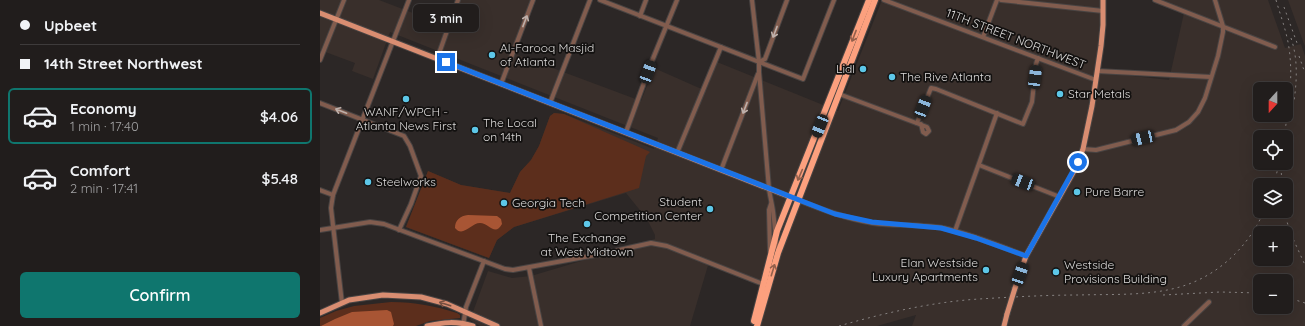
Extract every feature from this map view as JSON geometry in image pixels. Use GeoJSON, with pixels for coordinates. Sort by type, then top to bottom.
{"type":"FeatureCollection","features":[{"type":"Feature","properties":{"kind":"highway"},"geometry":{"type":"LineString","coordinates":[[753,326],[762,284],[775,238],[868,0]]}},
{"type":"Feature","properties":{"kind":"highway"},"geometry":{"type":"LineString","coordinates":[[757,326],[778,253],[876,0]]}},
{"type":"Feature","properties":{"kind":"highway"},"geometry":{"type":"LineString","coordinates":[[839,94],[838,86],[846,65],[847,54]]}},
{"type":"Feature","properties":{"kind":"main road"},"geometry":{"type":"LineString","coordinates":[[1004,326],[1026,256],[1060,197],[1083,149],[1096,80],[1102,37],[1103,0]]}},
{"type":"Feature","properties":{"kind":"main road"},"geometry":{"type":"LineString","coordinates":[[320,14],[798,200]]}},
{"type":"Feature","properties":{"kind":"main road"},"geometry":{"type":"LineString","coordinates":[[320,313],[349,300],[384,295],[421,297],[447,304],[497,326]]}},
{"type":"Feature","properties":{"kind":"main road"},"geometry":{"type":"LineString","coordinates":[[427,326],[444,322],[473,326]]}},
{"type":"Feature","properties":{"kind":"street"},"geometry":{"type":"LineString","coordinates":[[320,60],[344,0]]}},
{"type":"Feature","properties":{"kind":"street"},"geometry":{"type":"LineString","coordinates":[[342,303],[331,208],[333,195],[409,0]]}},
{"type":"Feature","properties":{"kind":"street"},"geometry":{"type":"LineString","coordinates":[[437,59],[458,0]]}},
{"type":"Feature","properties":{"kind":"street"},"geometry":{"type":"LineString","coordinates":[[501,84],[533,0]]}},
{"type":"Feature","properties":{"kind":"street"},"geometry":{"type":"LineString","coordinates":[[550,103],[590,0]]}},
{"type":"Feature","properties":{"kind":"street"},"geometry":{"type":"LineString","coordinates":[[600,0],[803,79],[834,0]]}},
{"type":"Feature","properties":{"kind":"street"},"geometry":{"type":"LineString","coordinates":[[640,16],[646,0]]}},
{"type":"Feature","properties":{"kind":"street"},"geometry":{"type":"LineString","coordinates":[[626,132],[677,0]]}},
{"type":"Feature","properties":{"kind":"street"},"geometry":{"type":"LineString","coordinates":[[752,0],[759,62],[769,189],[778,253]]}},
{"type":"Feature","properties":{"kind":"street"},"geometry":{"type":"LineString","coordinates":[[759,62],[765,58],[787,0]]}},
{"type":"Feature","properties":{"kind":"street","name":"11TH STREET NORTHWEST"},"geometry":{"type":"LineString","coordinates":[[884,0],[1096,80]]}},
{"type":"Feature","properties":{"kind":"street"},"geometry":{"type":"LineString","coordinates":[[983,37],[997,0]]}},
{"type":"Feature","properties":{"kind":"street"},"geometry":{"type":"LineString","coordinates":[[1001,0],[1103,11]]}},
{"type":"Feature","properties":{"kind":"street"},"geometry":{"type":"LineString","coordinates":[[1155,0],[1275,47]]}},
{"type":"Feature","properties":{"kind":"street"},"geometry":{"type":"LineString","coordinates":[[1083,149],[1096,150],[1168,132],[1184,126],[1193,117],[1201,107],[1205,98],[1220,45],[1222,26],[1215,0]]}},
{"type":"Feature","properties":{"kind":"street"},"geometry":{"type":"LineString","coordinates":[[677,153],[721,47]]}},
{"type":"Feature","properties":{"kind":"street"},"geometry":{"type":"LineString","coordinates":[[839,94],[919,124],[931,88],[1023,124],[1032,102],[1038,58]]}},
{"type":"Feature","properties":{"kind":"street","name":"11TH STREET NORTHWEST"},"geometry":{"type":"LineString","coordinates":[[1097,71],[1211,77]]}},
{"type":"Feature","properties":{"kind":"street"},"geometry":{"type":"LineString","coordinates":[[721,170],[759,72]]}},
{"type":"Feature","properties":{"kind":"street"},"geometry":{"type":"LineString","coordinates":[[320,103],[404,136],[410,146],[421,176],[411,204],[399,230]]}},
{"type":"Feature","properties":{"kind":"street"},"geometry":{"type":"LineString","coordinates":[[955,231],[997,113]]}},
{"type":"Feature","properties":{"kind":"street"},"geometry":{"type":"LineString","coordinates":[[979,165],[1060,197]]}},
{"type":"Feature","properties":{"kind":"street"},"geometry":{"type":"LineString","coordinates":[[320,190],[333,195]]}},
{"type":"Feature","properties":{"kind":"street"},"geometry":{"type":"LineString","coordinates":[[798,200],[835,214],[860,220],[883,224],[927,226],[955,231],[1026,256]]}},
{"type":"Feature","properties":{"kind":"street"},"geometry":{"type":"LineString","coordinates":[[770,256],[769,210],[771,204]]}},
{"type":"Feature","properties":{"kind":"street"},"geometry":{"type":"LineString","coordinates":[[320,230],[370,222],[384,224],[505,269],[513,270],[651,244],[667,246],[762,284]]}},
{"type":"Feature","properties":{"kind":"street"},"geometry":{"type":"LineString","coordinates":[[463,325],[465,312],[484,261]]}},
{"type":"Feature","properties":{"kind":"street"},"geometry":{"type":"LineString","coordinates":[[529,268],[541,326]]}},
{"type":"Feature","properties":{"kind":"street"},"geometry":{"type":"LineString","coordinates":[[1184,326],[1210,302]]}},
{"type":"Feature","properties":{"kind":"shaded area"},"geometry":{"type":"Polygon","coordinates":[[[320,0],[379,0],[447,26],[458,0],[535,0],[515,54],[641,101],[654,68],[706,91],[717,62],[838,111],[882,0],[1101,0],[1097,72],[1169,80],[1184,13],[1151,0],[1268,0],[1285,48],[1301,44],[1305,56],[1305,326],[912,326],[916,315],[877,326],[753,326],[763,285],[709,262],[690,326],[480,326],[470,320],[488,271],[512,278],[531,276],[655,239],[655,235],[647,219],[626,193],[514,227],[497,240],[489,258],[406,227],[428,171],[461,185],[510,193],[520,172],[531,160],[539,146],[550,116],[554,113],[564,114],[654,149],[658,138],[390,32],[373,79],[352,71],[355,63],[320,50],[320,0]]]}},
{"type":"Feature","properties":{"kind":"shaded area"},"geometry":{"type":"Polygon","coordinates":[[[1288,0],[1305,0],[1305,46],[1304,44],[1288,0]]]}},
{"type":"Feature","properties":{"kind":"shaded area"},"geometry":{"type":"Polygon","coordinates":[[[554,113],[564,114],[650,152],[646,156],[639,188],[514,227],[497,240],[489,258],[406,227],[428,171],[461,185],[510,193],[520,172],[531,160],[539,146],[550,116],[554,113]]]}},
{"type":"Feature","properties":{"kind":"shaded area"},"geometry":{"type":"Polygon","coordinates":[[[468,215],[497,216],[501,219],[502,224],[499,228],[494,229],[480,223],[473,225],[464,231],[458,231],[455,228],[457,221],[460,217],[468,215]]]}},
{"type":"Feature","properties":{"kind":"shaded area"},"geometry":{"type":"Polygon","coordinates":[[[391,302],[433,306],[457,313],[460,315],[460,318],[430,321],[416,326],[320,326],[320,318],[336,311],[354,306],[391,302]]]}},
{"type":"Feature","properties":{"kind":"shaded area"},"geometry":{"type":"Polygon","coordinates":[[[387,310],[391,312],[394,324],[393,326],[321,326],[352,312],[387,310]]]}},
{"type":"Feature","properties":{"kind":"railway"},"geometry":{"type":"LineString","coordinates":[[1276,0],[1287,36],[1291,66],[1289,101],[1285,130]]}},
{"type":"Feature","properties":{"kind":"railway"},"geometry":{"type":"LineString","coordinates":[[1284,7],[1297,43]]}},
{"type":"Feature","properties":{"kind":"railway"},"geometry":{"type":"LineString","coordinates":[[1291,38],[1295,54],[1296,70],[1294,101]]}},
{"type":"Feature","properties":{"kind":"railway"},"geometry":{"type":"LineString","coordinates":[[1299,56],[1305,73]]}},
{"type":"Feature","properties":{"kind":"railway"},"geometry":{"type":"LineString","coordinates":[[1276,178],[1277,170]]}},
{"type":"Feature","properties":{"kind":"railway"},"geometry":{"type":"LineString","coordinates":[[1281,170],[1282,178]]}},
{"type":"Feature","properties":{"kind":"railway"},"geometry":{"type":"LineString","coordinates":[[839,326],[908,309],[961,300],[1140,293],[1164,291],[1176,288],[1204,277],[1229,260],[1240,249],[1260,218]]}},
{"type":"Feature","properties":{"kind":"railway"},"geometry":{"type":"LineString","coordinates":[[1286,218],[1290,232],[1305,265]]}},
{"type":"Feature","properties":{"kind":"railway"},"geometry":{"type":"LineString","coordinates":[[1163,295],[1220,292],[1253,293]]}},
{"type":"Feature","properties":{"kind":"railway"},"geometry":{"type":"LineString","coordinates":[[1293,299],[1305,303]]}},
{"type":"Feature","properties":{"kind":"place","name":"Al-Farooq Masjid of Atlanta"},"geometry":{"type":"Point","coordinates":[492,55]}},
{"type":"Feature","properties":{"kind":"place","name":"Lidl"},"geometry":{"type":"Point","coordinates":[863,69]}},
{"type":"Feature","properties":{"kind":"place","name":"The Rive Atlanta"},"geometry":{"type":"Point","coordinates":[892,77]}},
{"type":"Feature","properties":{"kind":"place","name":"Star Metals"},"geometry":{"type":"Point","coordinates":[1060,94]}},
{"type":"Feature","properties":{"kind":"place","name":"WANF/WPCH - Atlanta News First"},"geometry":{"type":"Point","coordinates":[406,99]}},
{"type":"Feature","properties":{"kind":"place","name":"The Local on 14th"},"geometry":{"type":"Point","coordinates":[475,130]}},
{"type":"Feature","properties":{"kind":"place","name":"Steelworks"},"geometry":{"type":"Point","coordinates":[368,182]}},
{"type":"Feature","properties":{"kind":"place","name":"Pure Barre"},"geometry":{"type":"Point","coordinates":[1077,192]}},
{"type":"Feature","properties":{"kind":"place","name":"Georgia Tech"},"geometry":{"type":"Point","coordinates":[504,203]}},
{"type":"Feature","properties":{"kind":"place","name":"Student Competition Center"},"geometry":{"type":"Point","coordinates":[710,209]}},
{"type":"Feature","properties":{"kind":"place","name":"The Exchange at West Midtown"},"geometry":{"type":"Point","coordinates":[587,224]}},
{"type":"Feature","properties":{"kind":"place","name":"Elan Westside Luxury Apartments"},"geometry":{"type":"Point","coordinates":[986,270]}},
{"type":"Feature","properties":{"kind":"place","name":"Westside Provisions Building"},"geometry":{"type":"Point","coordinates":[1056,272]}},
{"type":"Feature","properties":{"kind":"route"},"geometry":{"type":"LineString","coordinates":[[446,62],[835,214],[883,224],[927,226],[955,231],[1026,256],[1078,162]]}}]}
